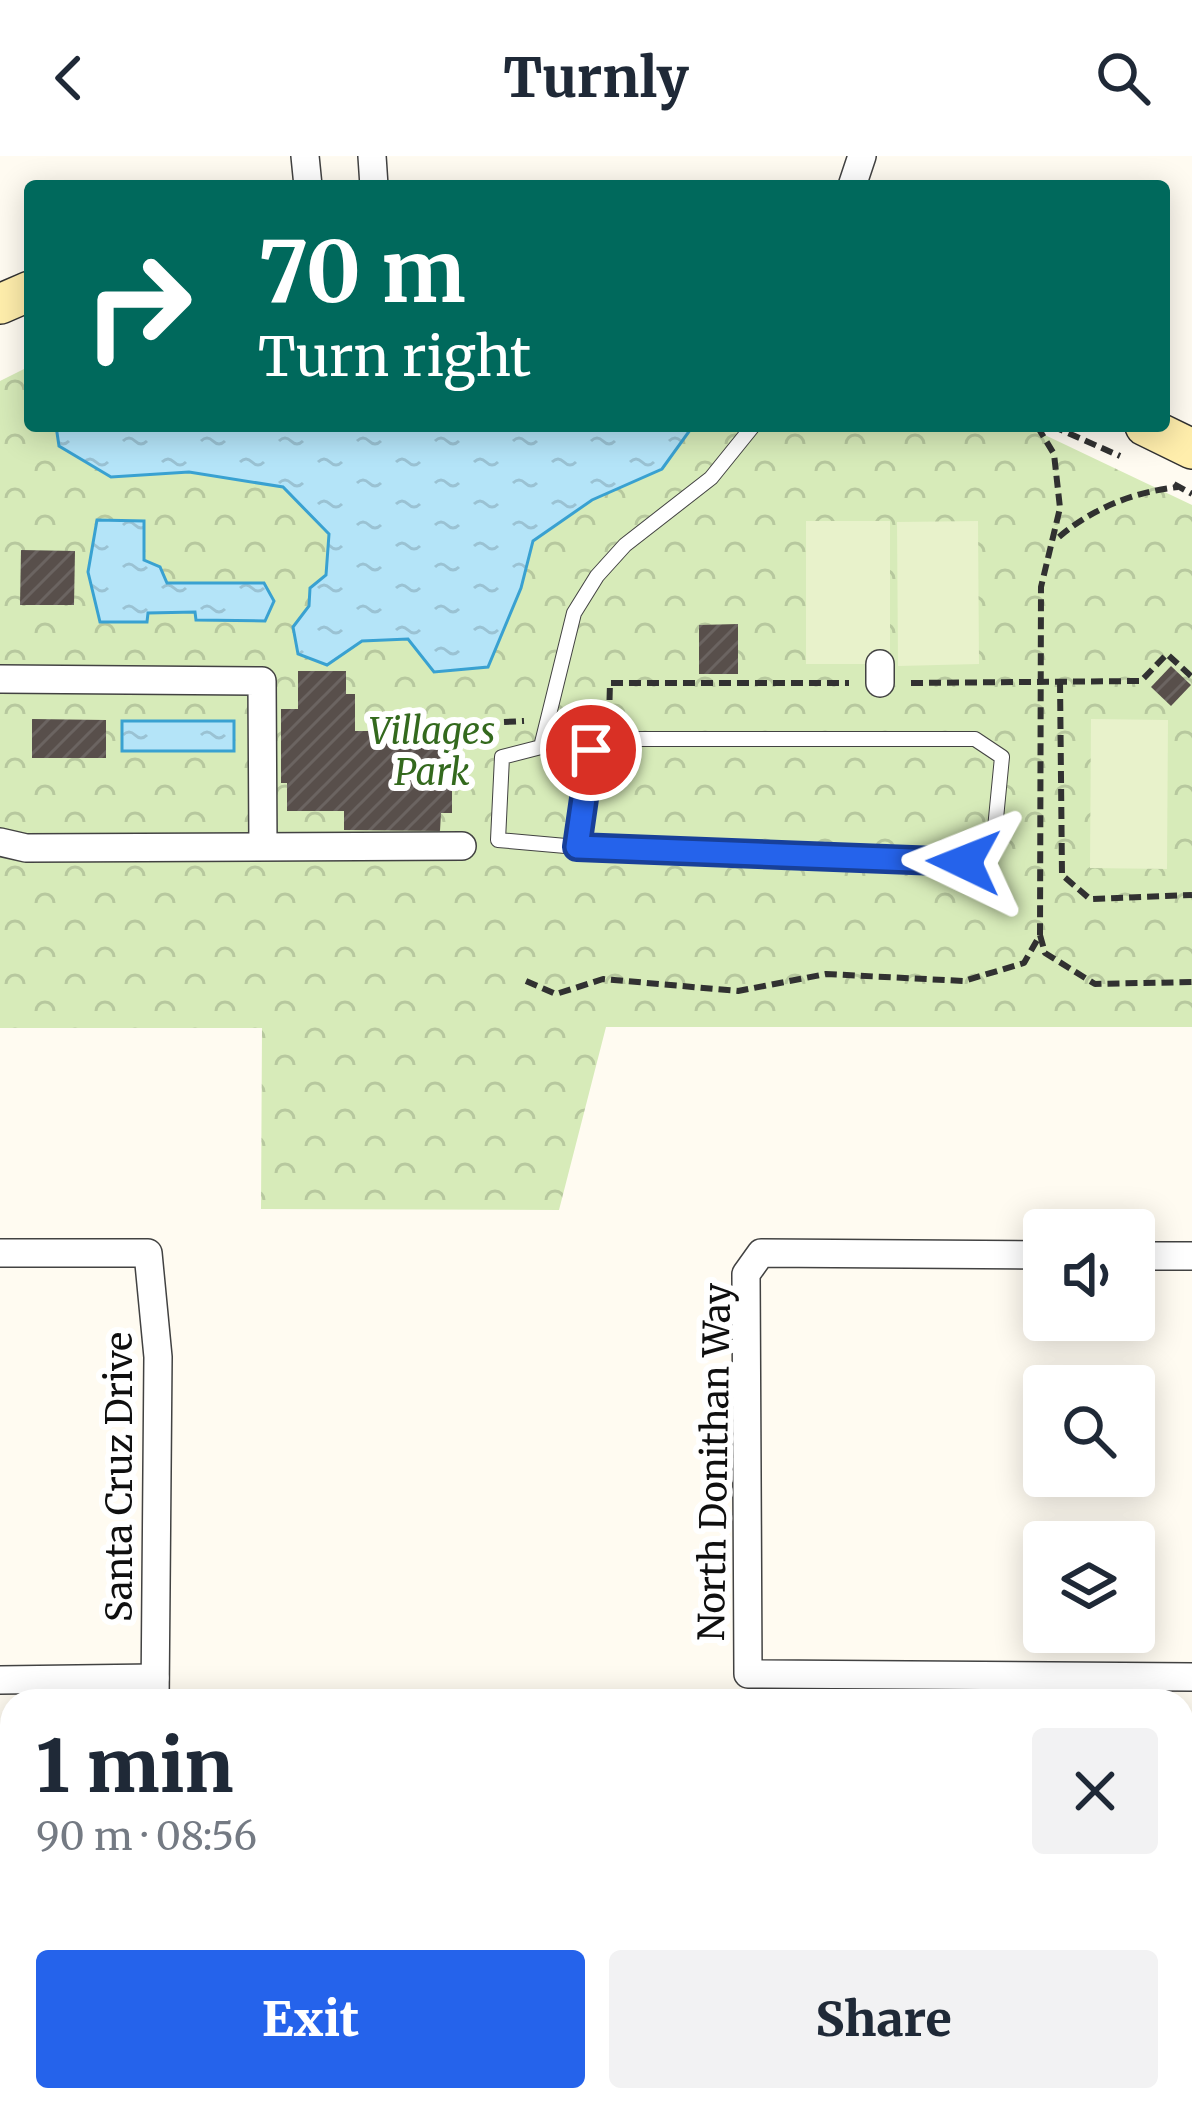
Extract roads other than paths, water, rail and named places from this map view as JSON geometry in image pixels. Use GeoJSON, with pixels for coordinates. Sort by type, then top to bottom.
{"type":"FeatureCollection","features":[{"type":"Feature","properties":{"kind":"street"},"geometry":{"type":"LineString","coordinates":[[1135,442],[1192,449]]}},
{"type":"Feature","properties":{"kind":"street"},"geometry":{"type":"LineString","coordinates":[[0,679],[262,681],[262,846]]}},
{"type":"Feature","properties":{"kind":"street"},"geometry":{"type":"LineString","coordinates":[[0,842],[26,848],[462,846]]}},
{"type":"Feature","properties":{"kind":"street","name":"Santa Cruz Drive"},"geometry":{"type":"LineString","coordinates":[[0,1253],[148,1253],[158,1357],[155,1689]]}},
{"type":"Feature","properties":{"kind":"street","name":"North Donithan Way"},"geometry":{"type":"LineString","coordinates":[[1023,1255],[761,1253],[746,1274],[748,1674],[1192,1676]]}},
{"type":"Feature","properties":{"kind":"street"},"geometry":{"type":"LineString","coordinates":[[1155,1256],[1192,1256]]}},
{"type":"Feature","properties":{"kind":"street"},"geometry":{"type":"LineString","coordinates":[[0,1680],[140,1689]]}},
{"type":"Feature","properties":{"kind":"lane"},"geometry":{"type":"LineString","coordinates":[[541,747],[574,613],[597,576],[625,545],[710,478],[748,432]]}},
{"type":"Feature","properties":{"kind":"lane"},"geometry":{"type":"LineString","coordinates":[[623,739],[975,739],[1002,757],[993,849],[964,862],[498,840],[502,757],[541,747],[591,750],[623,739]]}},
{"type":"Feature","properties":{"kind":"lane"},"geometry":{"type":"LineString","coordinates":[[577,847],[591,750]]}},
{"type":"Feature","properties":{"kind":"water"},"geometry":{"type":"Polygon","coordinates":[[[57,432],[689,432],[662,469],[592,500],[533,541],[521,588],[488,667],[434,672],[408,639],[362,641],[327,665],[298,654],[293,627],[309,606],[310,588],[326,575],[329,534],[283,487],[189,472],[111,477],[59,446],[57,432]]]}},
{"type":"Feature","properties":{"kind":"water"},"geometry":{"type":"Polygon","coordinates":[[[97,520],[144,521],[144,560],[160,567],[167,583],[264,583],[274,601],[265,621],[196,620],[195,612],[148,613],[147,622],[100,622],[88,572],[97,520]]]}},
{"type":"Feature","properties":{"kind":"water"},"geometry":{"type":"Polygon","coordinates":[[[122,721],[234,721],[234,751],[122,751],[122,721]]]}},
{"type":"Feature","properties":{"kind":"park label","name":"Villages Park"},"geometry":{"type":"Point","coordinates":[432,752]}}]}
